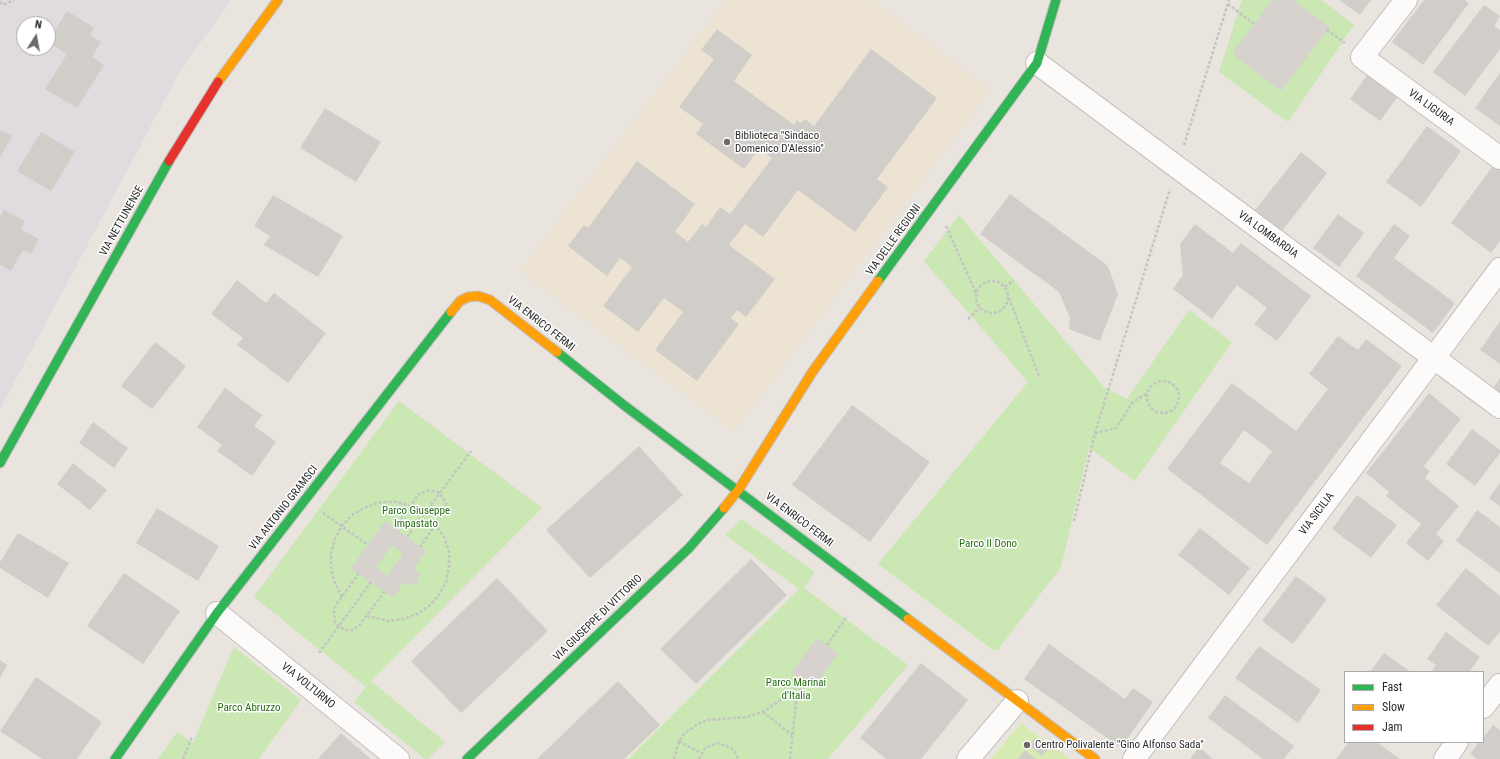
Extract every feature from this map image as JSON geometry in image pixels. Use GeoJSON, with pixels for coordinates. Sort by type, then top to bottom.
{"type":"FeatureCollection","features":[{"type":"Feature","properties":{"kind":"street","name":"VIA NETTUNENSE"},"geometry":{"type":"LineString","coordinates":[[0,463],[168,163],[213,89],[278,0]]}},
{"type":"Feature","properties":{"kind":"street","name":"VIA DELLE REGIONI"},"geometry":{"type":"LineString","coordinates":[[739,489],[813,371],[1037,63],[1056,0]]}},
{"type":"Feature","properties":{"kind":"street","name":"VIA LIGURIA"},"geometry":{"type":"LineString","coordinates":[[1406,0],[1362,58],[1500,158]]}},
{"type":"Feature","properties":{"kind":"street","name":"VIA LOMBARDIA"},"geometry":{"type":"LineString","coordinates":[[1037,63],[1500,407]]}},
{"type":"Feature","properties":{"kind":"street","name":"VIA SICILIA"},"geometry":{"type":"LineString","coordinates":[[1134,759],[1500,269]]}},
{"type":"Feature","properties":{"kind":"street","name":"VIA ANTONIO GRAMSCI"},"geometry":{"type":"LineString","coordinates":[[115,759],[217,613],[460,301],[468,297],[478,296],[490,300]]}},
{"type":"Feature","properties":{"kind":"street","name":"VIA ENRICO FERMI"},"geometry":{"type":"LineString","coordinates":[[490,300],[625,406],[739,489],[1094,759]]}},
{"type":"Feature","properties":{"kind":"street","name":"VIA GIUSEPPE DI VITTORIO"},"geometry":{"type":"LineString","coordinates":[[467,759],[689,548],[712,523],[739,489]]}},
{"type":"Feature","properties":{"kind":"street","name":"VIA VOLTURNO"},"geometry":{"type":"LineString","coordinates":[[217,613],[398,759]]}},
{"type":"Feature","properties":{"kind":"street"},"geometry":{"type":"LineString","coordinates":[[1484,707],[1500,685]]}},
{"type":"Feature","properties":{"kind":"street"},"geometry":{"type":"LineString","coordinates":[[968,759],[1017,701]]}},
{"type":"Feature","properties":{"kind":"street"},"geometry":{"type":"LineString","coordinates":[[1444,759],[1456,743]]}},
{"type":"Feature","properties":{"kind":"path"},"geometry":{"type":"LineString","coordinates":[[0,2],[3,5],[14,0]]}},
{"type":"Feature","properties":{"kind":"path"},"geometry":{"type":"LineString","coordinates":[[1074,521],[1095,433],[1229,0]]}},
{"type":"Feature","properties":{"kind":"path"},"geometry":{"type":"LineString","coordinates":[[1228,4],[1254,24]]}},
{"type":"Feature","properties":{"kind":"path"},"geometry":{"type":"LineString","coordinates":[[1327,30],[1345,44]]}},
{"type":"Feature","properties":{"kind":"path"},"geometry":{"type":"LineString","coordinates":[[945,225],[976,293],[977,303],[980,308],[984,311],[995,313],[1004,308],[1009,298]]}},
{"type":"Feature","properties":{"kind":"path"},"geometry":{"type":"LineString","coordinates":[[1005,287],[1014,280]]}},
{"type":"Feature","properties":{"kind":"path"},"geometry":{"type":"LineString","coordinates":[[976,293],[986,281],[997,281],[1005,287],[1039,376]]}},
{"type":"Feature","properties":{"kind":"path"},"geometry":{"type":"LineString","coordinates":[[968,319],[980,308]]}},
{"type":"Feature","properties":{"kind":"path"},"geometry":{"type":"LineString","coordinates":[[1095,433],[1116,428],[1133,402],[1147,393],[1149,388],[1157,382],[1167,382],[1176,388],[1179,398],[1178,404],[1171,412],[1160,414],[1155,412],[1147,404],[1147,393]]}},
{"type":"Feature","properties":{"kind":"path"},"geometry":{"type":"LineString","coordinates":[[407,537],[471,451]]}},
{"type":"Feature","properties":{"kind":"path"},"geometry":{"type":"LineString","coordinates":[[395,528],[411,506],[424,492],[430,490],[440,493],[446,503],[446,509],[420,547]]}},
{"type":"Feature","properties":{"kind":"path"},"geometry":{"type":"LineString","coordinates":[[342,597],[334,581],[331,567],[333,546],[342,526],[352,515],[366,507],[380,502],[396,502],[411,506]]}},
{"type":"Feature","properties":{"kind":"path"},"geometry":{"type":"LineString","coordinates":[[322,513],[368,545]]}},
{"type":"Feature","properties":{"kind":"path"},"geometry":{"type":"LineString","coordinates":[[367,616],[389,621],[404,619],[417,614],[429,606],[439,595],[446,582],[449,567],[449,551],[444,536],[436,524]]}},
{"type":"Feature","properties":{"kind":"path"},"geometry":{"type":"LineString","coordinates":[[359,573],[334,611],[335,622],[339,627],[346,630],[352,630],[358,627],[384,591]]}},
{"type":"Feature","properties":{"kind":"path"},"geometry":{"type":"LineString","coordinates":[[319,654],[371,582]]}},
{"type":"Feature","properties":{"kind":"path"},"geometry":{"type":"LineString","coordinates":[[827,645],[847,616]]}},
{"type":"Feature","properties":{"kind":"path"},"geometry":{"type":"LineString","coordinates":[[674,759],[679,741],[685,733],[698,724],[708,720],[731,719],[763,712],[785,697],[803,681],[796,702],[790,759]]}},
{"type":"Feature","properties":{"kind":"path"},"geometry":{"type":"LineString","coordinates":[[763,712],[792,735]]}},
{"type":"Feature","properties":{"kind":"path"},"geometry":{"type":"LineString","coordinates":[[182,759],[192,737]]}},
{"type":"Feature","properties":{"kind":"path"},"geometry":{"type":"LineString","coordinates":[[679,741],[701,753]]}},
{"type":"Feature","properties":{"kind":"path"},"geometry":{"type":"LineString","coordinates":[[699,759],[701,753],[711,745],[724,744],[735,752],[738,759]]}},
{"type":"Feature","properties":{"kind":"shaded area"},"geometry":{"type":"Polygon","coordinates":[[[0,0],[231,0],[179,73],[0,409],[0,0]]]}},
{"type":"Feature","properties":{"kind":"shaded area"},"geometry":{"type":"Polygon","coordinates":[[[726,0],[872,0],[990,90],[734,431],[520,271],[726,0]]]}},
{"type":"Feature","properties":{"kind":"shaded area"},"geometry":{"type":"Polygon","coordinates":[[[1272,0],[1293,0],[1330,27],[1281,91],[1232,54],[1272,0]]]}},
{"type":"Feature","properties":{"kind":"shaded area"},"geometry":{"type":"Polygon","coordinates":[[[385,521],[426,551],[414,568],[420,574],[417,583],[409,585],[404,582],[393,598],[351,568],[385,521]],[[392,545],[376,567],[387,576],[403,554],[392,545]]]}},
{"type":"Feature","properties":{"kind":"shaded area"},"geometry":{"type":"Polygon","coordinates":[[[817,638],[838,653],[813,688],[791,673],[817,638]]]}},
{"type":"Feature","properties":{"kind":"green space"},"geometry":{"type":"Polygon","coordinates":[[[1242,0],[1322,0],[1354,25],[1288,122],[1219,72],[1242,0]]]}},
{"type":"Feature","properties":{"kind":"green space","name":"Parco Il Dono"},"geometry":{"type":"Polygon","coordinates":[[[959,215],[1104,387],[1127,399],[1189,310],[1232,342],[1135,481],[1089,448],[1061,567],[998,650],[993,650],[878,564],[1028,382],[924,261],[959,215]]]}},
{"type":"Feature","properties":{"kind":"green space","name":"Parco Giuseppe Impastato"},"geometry":{"type":"Polygon","coordinates":[[[399,401],[542,508],[371,681],[445,742],[428,759],[425,759],[354,702],[366,687],[254,597],[399,401]]]}},
{"type":"Feature","properties":{"kind":"green space","name":"Parco Marinai d'Italia"},"geometry":{"type":"Polygon","coordinates":[[[740,520],[743,520],[815,572],[804,588],[908,665],[828,759],[628,759],[799,589],[725,535],[740,520]]]}},
{"type":"Feature","properties":{"kind":"green space","name":"Parco Abruzzo"},"geometry":{"type":"Polygon","coordinates":[[[234,647],[301,700],[259,759],[158,759],[177,732],[193,743],[234,647]]]}},
{"type":"Feature","properties":{"kind":"green space","name":"Centro Polivalente \"Gino Alfonso Sada\""},"geometry":{"type":"Polygon","coordinates":[[[1021,723],[1070,759],[991,759],[1021,723]]]}},
{"type":"Feature","properties":{"kind":"building"},"geometry":{"type":"Polygon","coordinates":[[[1339,0],[1371,0],[1360,15],[1339,0]]]}},
{"type":"Feature","properties":{"kind":"building"},"geometry":{"type":"Polygon","coordinates":[[[1424,0],[1465,0],[1469,3],[1423,65],[1392,42],[1424,0]]]}},
{"type":"Feature","properties":{"kind":"building"},"geometry":{"type":"Polygon","coordinates":[[[1484,5],[1500,16],[1494,26],[1500,30],[1500,49],[1465,96],[1433,72],[1484,5]]]}},
{"type":"Feature","properties":{"kind":"building"},"geometry":{"type":"Polygon","coordinates":[[[67,11],[93,27],[91,36],[101,42],[92,57],[104,65],[77,108],[45,89],[67,54],[56,47],[56,29],[67,11]]]}},
{"type":"Feature","properties":{"kind":"building"},"geometry":{"type":"Polygon","coordinates":[[[717,29],[752,55],[734,81],[794,125],[797,120],[801,123],[805,119],[814,126],[871,49],[937,98],[877,179],[888,187],[855,232],[798,190],[763,237],[745,224],[729,245],[775,279],[746,317],[737,310],[731,318],[739,324],[697,381],[655,350],[683,312],[664,298],[638,332],[603,306],[632,267],[620,258],[607,276],[568,246],[584,225],[588,228],[637,161],[695,204],[675,232],[688,242],[702,224],[706,227],[720,207],[730,214],[772,158],[759,149],[744,169],[696,134],[703,124],[679,107],[714,59],[701,50],[717,29]]]}},
{"type":"Feature","properties":{"kind":"building"},"geometry":{"type":"Polygon","coordinates":[[[1369,73],[1399,95],[1380,121],[1350,99],[1369,73]]]}},
{"type":"Feature","properties":{"kind":"building"},"geometry":{"type":"Polygon","coordinates":[[[1500,73],[1500,126],[1475,108],[1500,73]]]}},
{"type":"Feature","properties":{"kind":"building"},"geometry":{"type":"Polygon","coordinates":[[[325,108],[381,142],[356,182],[300,148],[325,108]]]}},
{"type":"Feature","properties":{"kind":"building"},"geometry":{"type":"Polygon","coordinates":[[[1427,126],[1461,151],[1421,207],[1386,182],[1427,126]]]}},
{"type":"Feature","properties":{"kind":"building"},"geometry":{"type":"Polygon","coordinates":[[[0,130],[12,136],[0,158],[0,130]]]}},
{"type":"Feature","properties":{"kind":"building"},"geometry":{"type":"Polygon","coordinates":[[[41,132],[75,152],[51,191],[17,171],[41,132]]]}},
{"type":"Feature","properties":{"kind":"building"},"geometry":{"type":"Polygon","coordinates":[[[1301,152],[1327,173],[1282,231],[1255,210],[1301,152]]]}},
{"type":"Feature","properties":{"kind":"building"},"geometry":{"type":"Polygon","coordinates":[[[1495,163],[1500,166],[1500,241],[1491,253],[1451,223],[1495,163]]]}},
{"type":"Feature","properties":{"kind":"building"},"geometry":{"type":"Polygon","coordinates":[[[1010,194],[1108,266],[1118,294],[1100,341],[1069,329],[1070,318],[1059,292],[980,234],[1010,194]]]}},
{"type":"Feature","properties":{"kind":"building"},"geometry":{"type":"Polygon","coordinates":[[[273,195],[343,236],[318,277],[264,245],[270,236],[254,226],[273,195]]]}},
{"type":"Feature","properties":{"kind":"building"},"geometry":{"type":"Polygon","coordinates":[[[4,210],[25,221],[21,229],[39,239],[31,254],[23,250],[11,271],[0,265],[0,217],[4,210]]]}},
{"type":"Feature","properties":{"kind":"building"},"geometry":{"type":"Polygon","coordinates":[[[1338,214],[1364,233],[1339,267],[1313,248],[1338,214]]]}},
{"type":"Feature","properties":{"kind":"building"},"geometry":{"type":"Polygon","coordinates":[[[1195,224],[1233,253],[1241,243],[1311,296],[1277,341],[1254,324],[1267,308],[1237,285],[1212,319],[1173,289],[1183,275],[1180,244],[1195,224]]]}},
{"type":"Feature","properties":{"kind":"building"},"geometry":{"type":"Polygon","coordinates":[[[1394,224],[1410,236],[1394,258],[1455,303],[1433,333],[1356,276],[1394,224]]]}},
{"type":"Feature","properties":{"kind":"building"},"geometry":{"type":"Polygon","coordinates":[[[237,280],[266,303],[274,293],[326,333],[288,383],[237,345],[243,338],[211,314],[237,280]]]}},
{"type":"Feature","properties":{"kind":"building"},"geometry":{"type":"Polygon","coordinates":[[[1500,321],[1500,364],[1480,350],[1500,321]]]}},
{"type":"Feature","properties":{"kind":"building"},"geometry":{"type":"Polygon","coordinates":[[[1338,336],[1358,350],[1366,339],[1402,366],[1267,545],[1167,469],[1232,383],[1296,431],[1328,389],[1309,374],[1338,336]],[[1244,430],[1220,463],[1249,483],[1272,451],[1244,430]]]}},
{"type":"Feature","properties":{"kind":"building"},"geometry":{"type":"Polygon","coordinates":[[[155,342],[186,366],[152,409],[121,386],[155,342]]]}},
{"type":"Feature","properties":{"kind":"building"},"geometry":{"type":"Polygon","coordinates":[[[1500,378],[1500,393],[1493,388],[1500,378]]]}},
{"type":"Feature","properties":{"kind":"building"},"geometry":{"type":"Polygon","coordinates":[[[225,388],[262,415],[254,426],[276,442],[252,476],[217,451],[222,445],[197,427],[225,388]]]}},
{"type":"Feature","properties":{"kind":"building"},"geometry":{"type":"Polygon","coordinates":[[[1429,393],[1461,419],[1424,466],[1430,471],[1425,478],[1459,506],[1436,534],[1444,541],[1428,561],[1406,543],[1421,524],[1386,496],[1389,492],[1366,473],[1429,393]]]}},
{"type":"Feature","properties":{"kind":"building"},"geometry":{"type":"Polygon","coordinates":[[[852,405],[930,462],[870,542],[792,485],[852,405]]]}},
{"type":"Feature","properties":{"kind":"building"},"geometry":{"type":"Polygon","coordinates":[[[93,422],[128,448],[114,468],[79,443],[93,422]]]}},
{"type":"Feature","properties":{"kind":"building"},"geometry":{"type":"Polygon","coordinates":[[[1472,429],[1500,450],[1500,453],[1475,486],[1446,464],[1472,429]]]}},
{"type":"Feature","properties":{"kind":"building"},"geometry":{"type":"Polygon","coordinates":[[[639,446],[683,495],[590,578],[546,530],[639,446]]]}},
{"type":"Feature","properties":{"kind":"building"},"geometry":{"type":"Polygon","coordinates":[[[73,463],[107,490],[90,510],[57,484],[73,463]]]}},
{"type":"Feature","properties":{"kind":"building"},"geometry":{"type":"Polygon","coordinates":[[[1500,483],[1500,506],[1489,498],[1500,483]]]}},
{"type":"Feature","properties":{"kind":"building"},"geometry":{"type":"Polygon","coordinates":[[[1357,495],[1397,525],[1371,558],[1332,529],[1357,495]]]}},
{"type":"Feature","properties":{"kind":"building"},"geometry":{"type":"Polygon","coordinates":[[[157,508],[219,546],[198,581],[136,543],[157,508]]]}},
{"type":"Feature","properties":{"kind":"building"},"geometry":{"type":"Polygon","coordinates":[[[1477,510],[1500,527],[1500,573],[1456,541],[1477,510]]]}},
{"type":"Feature","properties":{"kind":"building"},"geometry":{"type":"Polygon","coordinates":[[[1200,528],[1250,568],[1229,595],[1178,555],[1200,528]]]}},
{"type":"Feature","properties":{"kind":"building"},"geometry":{"type":"Polygon","coordinates":[[[18,533],[69,563],[48,598],[0,568],[0,562],[18,533]]]}},
{"type":"Feature","properties":{"kind":"building"},"geometry":{"type":"Polygon","coordinates":[[[751,559],[787,595],[696,684],[660,649],[751,559]]]}},
{"type":"Feature","properties":{"kind":"building"},"geometry":{"type":"Polygon","coordinates":[[[1466,568],[1500,596],[1500,632],[1488,646],[1436,605],[1466,568]]]}},
{"type":"Feature","properties":{"kind":"building"},"geometry":{"type":"Polygon","coordinates":[[[124,573],[180,611],[143,664],[87,626],[124,573]]]}},
{"type":"Feature","properties":{"kind":"building"},"geometry":{"type":"Polygon","coordinates":[[[1296,576],[1327,599],[1293,644],[1262,621],[1296,576]]]}},
{"type":"Feature","properties":{"kind":"building"},"geometry":{"type":"Polygon","coordinates":[[[497,578],[548,631],[461,713],[411,661],[497,578]]]}},
{"type":"Feature","properties":{"kind":"building"},"geometry":{"type":"Polygon","coordinates":[[[1446,632],[1480,657],[1470,671],[1432,671],[1436,665],[1427,659],[1446,632]]]}},
{"type":"Feature","properties":{"kind":"building"},"geometry":{"type":"Polygon","coordinates":[[[1049,644],[1125,699],[1133,688],[1153,702],[1121,748],[1024,679],[1049,644]]]}},
{"type":"Feature","properties":{"kind":"building"},"geometry":{"type":"Polygon","coordinates":[[[1259,646],[1321,690],[1298,723],[1235,678],[1259,646]]]}},
{"type":"Feature","properties":{"kind":"building"},"geometry":{"type":"Polygon","coordinates":[[[1384,653],[1410,671],[1371,671],[1384,653]]]}},
{"type":"Feature","properties":{"kind":"building"},"geometry":{"type":"Polygon","coordinates":[[[0,660],[7,665],[0,678],[0,660]]]}},
{"type":"Feature","properties":{"kind":"building"},"geometry":{"type":"Polygon","coordinates":[[[921,663],[968,700],[921,759],[886,759],[860,738],[921,663]]]}},
{"type":"Feature","properties":{"kind":"building"},"geometry":{"type":"Polygon","coordinates":[[[36,677],[102,722],[77,759],[42,759],[0,731],[36,677]]]}},
{"type":"Feature","properties":{"kind":"building"},"geometry":{"type":"Polygon","coordinates":[[[618,681],[660,725],[624,759],[537,759],[618,681]]]}},
{"type":"Feature","properties":{"kind":"building"},"geometry":{"type":"Polygon","coordinates":[[[1225,695],[1294,746],[1284,759],[1263,759],[1208,718],[1225,695]]]}},
{"type":"Feature","properties":{"kind":"building"},"geometry":{"type":"Polygon","coordinates":[[[1493,725],[1500,730],[1500,759],[1477,759],[1470,754],[1478,743],[1484,743],[1484,737],[1493,725]]]}},
{"type":"Feature","properties":{"kind":"building"},"geometry":{"type":"Polygon","coordinates":[[[341,733],[371,759],[318,759],[341,733]]]}},
{"type":"Feature","properties":{"kind":"building"},"geometry":{"type":"Polygon","coordinates":[[[1036,737],[1049,748],[1042,756],[1029,745],[1036,737]]]}},
{"type":"Feature","properties":{"kind":"building"},"geometry":{"type":"Polygon","coordinates":[[[1348,743],[1377,743],[1400,759],[1336,759],[1348,743]]]}},
{"type":"Feature","properties":{"kind":"building"},"geometry":{"type":"Polygon","coordinates":[[[1199,747],[1213,759],[1190,759],[1199,747]]]}},
{"type":"Feature","properties":{"kind":"building"},"geometry":{"type":"Polygon","coordinates":[[[1025,750],[1036,759],[1018,759],[1025,750]]]}},
{"type":"Feature","properties":{"kind":"traffic: fast"},"geometry":{"type":"LineString","coordinates":[[878,281],[1037,63],[1056,0]]}},
{"type":"Feature","properties":{"kind":"traffic: fast"},"geometry":{"type":"LineString","coordinates":[[0,463],[169,161]]}},
{"type":"Feature","properties":{"kind":"traffic: fast"},"geometry":{"type":"LineString","coordinates":[[115,759],[217,613],[451,312]]}},
{"type":"Feature","properties":{"kind":"traffic: fast"},"geometry":{"type":"LineString","coordinates":[[557,352],[625,406],[908,619]]}},
{"type":"Feature","properties":{"kind":"traffic: fast"},"geometry":{"type":"LineString","coordinates":[[467,759],[689,548],[724,508]]}},
{"type":"Feature","properties":{"kind":"traffic: slow"},"geometry":{"type":"LineString","coordinates":[[218,82],[278,0]]}},
{"type":"Feature","properties":{"kind":"traffic: slow"},"geometry":{"type":"LineString","coordinates":[[724,508],[739,489],[813,371],[878,281]]}},
{"type":"Feature","properties":{"kind":"traffic: slow"},"geometry":{"type":"LineString","coordinates":[[451,312],[460,301],[468,297],[478,296],[490,300],[557,352]]}},
{"type":"Feature","properties":{"kind":"traffic: slow"},"geometry":{"type":"LineString","coordinates":[[908,619],[1095,759]]}},
{"type":"Feature","properties":{"kind":"traffic: jam"},"geometry":{"type":"LineString","coordinates":[[169,161],[218,82]]}},
{"type":"Feature","properties":{"kind":"place","name":"Biblioteca \"Sindaco Domenico D'Alessio\""},"geometry":{"type":"Point","coordinates":[727,142]}},
{"type":"Feature","properties":{"kind":"place","name":"Centro Polivalente \"Gino Alfonso Sada\""},"geometry":{"type":"Point","coordinates":[1027,745]}}]}
